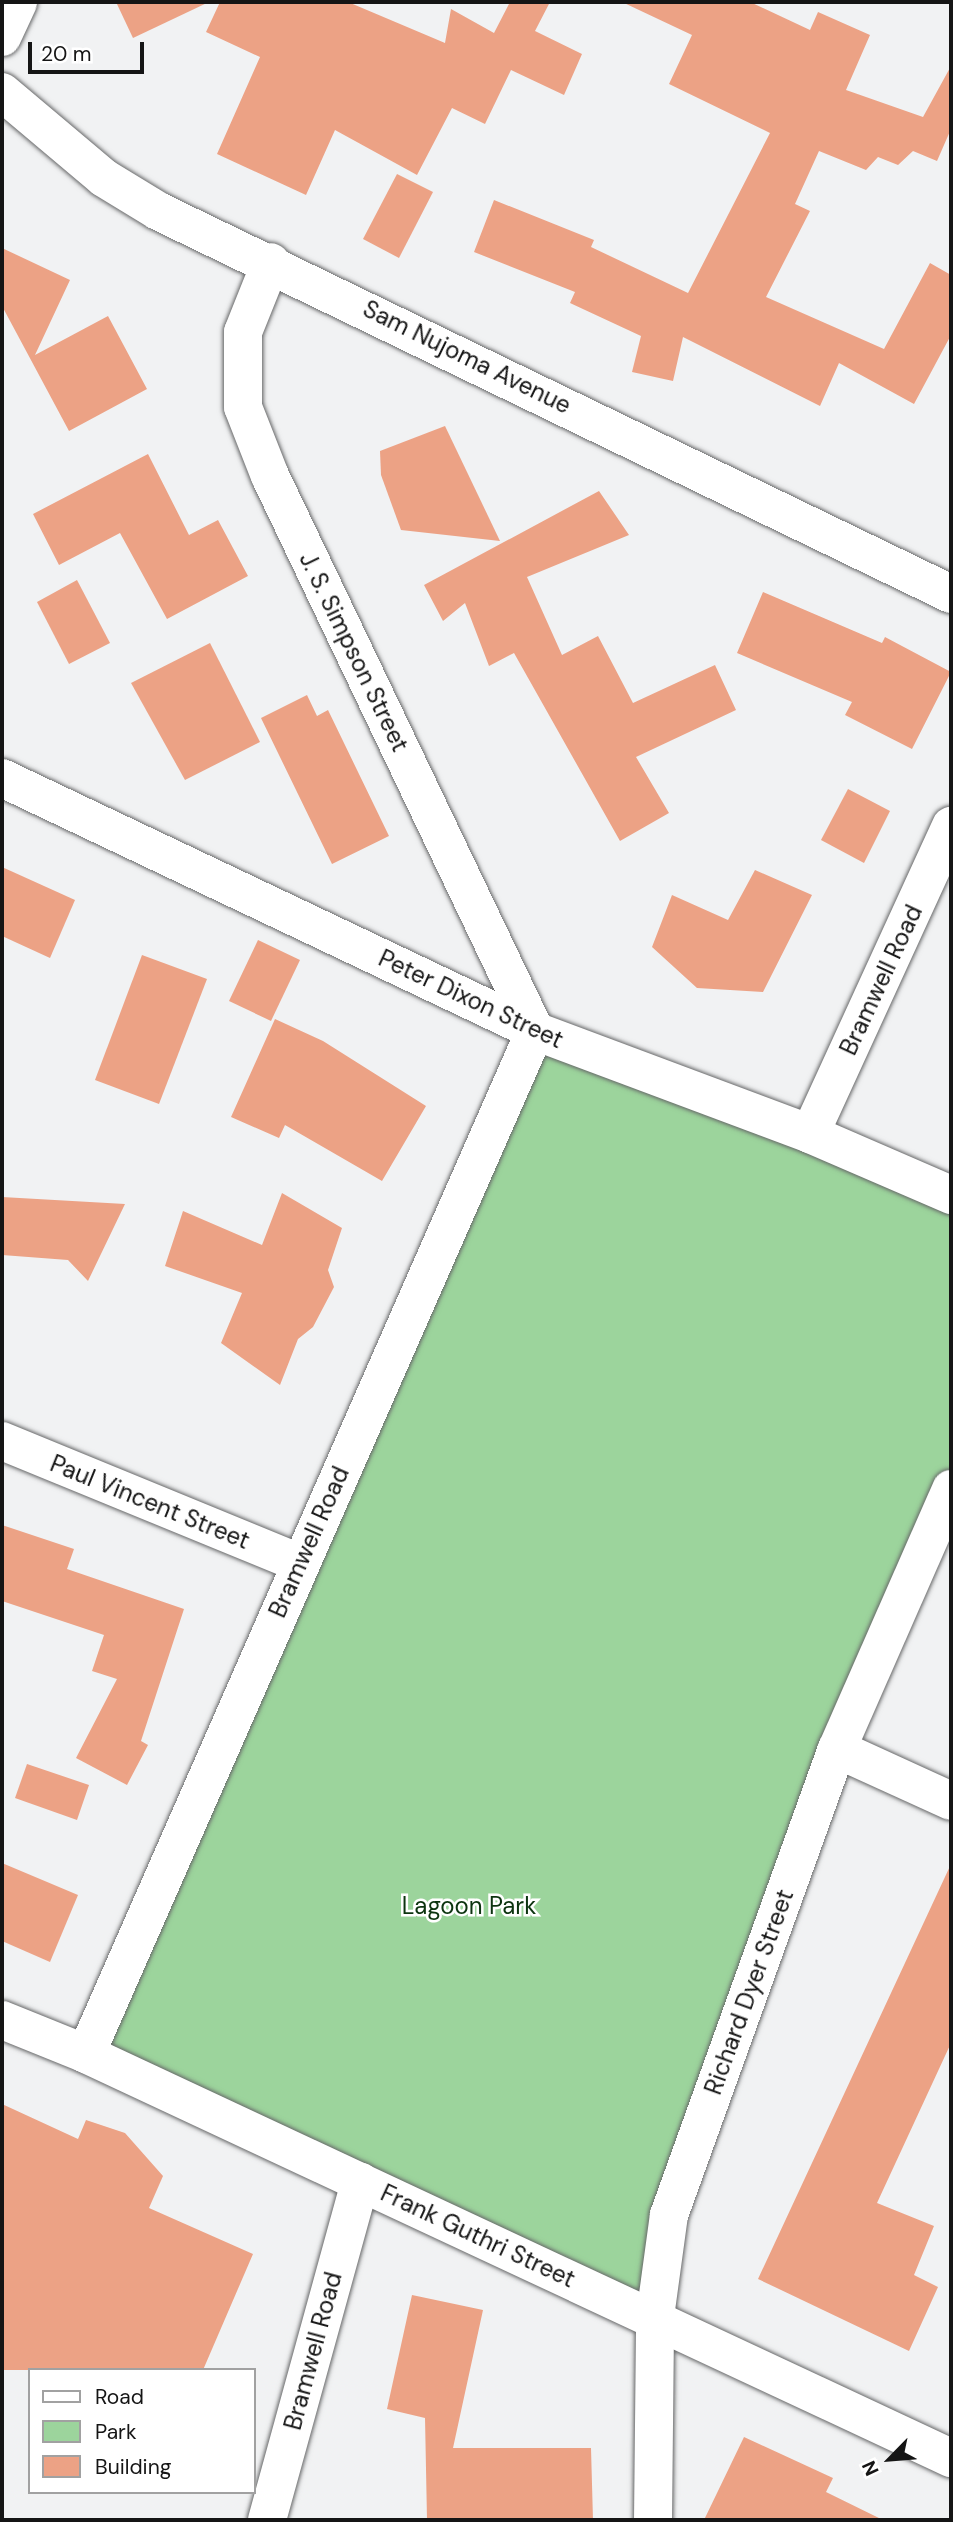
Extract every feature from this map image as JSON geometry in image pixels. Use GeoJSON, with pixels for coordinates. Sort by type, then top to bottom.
{"type":"FeatureCollection","features":[{"type":"Feature","properties":{"kind":"street"},"geometry":{"type":"LineString","coordinates":[[2,37],[18,2]]}},
{"type":"Feature","properties":{"kind":"street","name":"Sam Nujoma Avenue"},"geometry":{"type":"LineString","coordinates":[[2,92],[104,178],[158,211],[271,261],[951,594]]}},
{"type":"Feature","properties":{"kind":"street","name":"J. S. Simpson Street"},"geometry":{"type":"LineString","coordinates":[[271,261],[243,332],[243,407],[270,477],[535,1031]]}},
{"type":"Feature","properties":{"kind":"street","name":"Peter Dixon Street"},"geometry":{"type":"LineString","coordinates":[[2,778],[535,1031],[810,1134],[951,1195]]}},
{"type":"Feature","properties":{"kind":"street","name":"Bramwell Road"},"geometry":{"type":"LineString","coordinates":[[810,1134],[951,826]]}},
{"type":"Feature","properties":{"kind":"street","name":"Bramwell Road"},"geometry":{"type":"LineString","coordinates":[[86,2054],[299,1563],[535,1031]]}},
{"type":"Feature","properties":{"kind":"street","name":"Paul Vincent Street"},"geometry":{"type":"LineString","coordinates":[[2,1441],[299,1563]]}},
{"type":"Feature","properties":{"kind":"street","name":"Richard Dyer Street"},"geometry":{"type":"LineString","coordinates":[[653,2520],[655,2316],[669,2214],[837,1749],[951,1489]]}},
{"type":"Feature","properties":{"kind":"street"},"geometry":{"type":"LineString","coordinates":[[837,1749],[951,1801]]}},
{"type":"Feature","properties":{"kind":"street","name":"Frank Guthri Street"},"geometry":{"type":"LineString","coordinates":[[2,2020],[86,2054],[655,2316],[951,2458]]}},
{"type":"Feature","properties":{"kind":"street","name":"Bramwell Road"},"geometry":{"type":"LineString","coordinates":[[267,2520],[360,2182]]}},
{"type":"Feature","properties":{"kind":"green space","name":"Lagoon Park"},"geometry":{"type":"Polygon","coordinates":[[[535,1031],[951,1198],[951,1489],[837,1749],[655,2317],[86,2054],[535,1031]]]}},
{"type":"Feature","properties":{"kind":"building"},"geometry":{"type":"Polygon","coordinates":[[[116,2],[209,2],[133,38],[116,2]]]}},
{"type":"Feature","properties":{"kind":"building"},"geometry":{"type":"Polygon","coordinates":[[[220,2],[348,2],[445,43],[451,9],[494,33],[510,2],[550,2],[535,31],[582,54],[564,95],[511,70],[485,124],[452,108],[417,175],[335,130],[306,195],[217,154],[260,57],[206,32],[220,2]]]}},
{"type":"Feature","properties":{"kind":"building"},"geometry":{"type":"Polygon","coordinates":[[[622,2],[750,2],[810,30],[818,12],[870,35],[846,90],[923,117],[951,66],[951,129],[937,161],[913,151],[898,165],[878,157],[866,170],[819,151],[795,204],[810,211],[766,297],[884,349],[930,263],[951,275],[951,335],[914,404],[839,363],[820,406],[683,337],[673,381],[632,372],[641,336],[570,303],[575,292],[474,252],[494,200],[594,240],[591,247],[688,293],[770,133],[669,84],[692,35],[622,2]]]}},
{"type":"Feature","properties":{"kind":"building"},"geometry":{"type":"Polygon","coordinates":[[[397,174],[433,192],[399,258],[363,239],[397,174]]]}},
{"type":"Feature","properties":{"kind":"building"},"geometry":{"type":"Polygon","coordinates":[[[2,248],[70,280],[35,355],[108,316],[147,389],[69,431],[2,306],[2,248]]]}},
{"type":"Feature","properties":{"kind":"building"},"geometry":{"type":"Polygon","coordinates":[[[445,426],[500,541],[401,530],[381,475],[380,451],[445,426]]]}},
{"type":"Feature","properties":{"kind":"building"},"geometry":{"type":"Polygon","coordinates":[[[148,454],[189,535],[218,520],[248,576],[167,619],[120,533],[59,565],[33,514],[148,454]]]}},
{"type":"Feature","properties":{"kind":"building"},"geometry":{"type":"Polygon","coordinates":[[[599,491],[629,535],[527,577],[562,655],[598,636],[633,703],[715,665],[736,710],[636,757],[669,813],[620,841],[514,653],[489,666],[465,603],[443,621],[424,585],[599,491]]]}},
{"type":"Feature","properties":{"kind":"building"},"geometry":{"type":"Polygon","coordinates":[[[77,580],[110,643],[69,664],[37,602],[77,580]]]}},
{"type":"Feature","properties":{"kind":"building"},"geometry":{"type":"Polygon","coordinates":[[[763,592],[882,643],[885,637],[951,672],[912,749],[845,715],[852,702],[737,653],[763,592]]]}},
{"type":"Feature","properties":{"kind":"building"},"geometry":{"type":"Polygon","coordinates":[[[210,643],[260,742],[185,780],[131,683],[210,643]]]}},
{"type":"Feature","properties":{"kind":"building"},"geometry":{"type":"Polygon","coordinates":[[[307,695],[317,716],[328,710],[389,836],[332,864],[261,718],[307,695]]]}},
{"type":"Feature","properties":{"kind":"building"},"geometry":{"type":"Polygon","coordinates":[[[848,789],[890,811],[864,863],[821,840],[848,789]]]}},
{"type":"Feature","properties":{"kind":"building"},"geometry":{"type":"Polygon","coordinates":[[[2,867],[75,900],[50,958],[2,936],[2,867]]]}},
{"type":"Feature","properties":{"kind":"building"},"geometry":{"type":"Polygon","coordinates":[[[755,870],[812,895],[763,992],[697,988],[652,947],[672,895],[728,920],[755,870]]]}},
{"type":"Feature","properties":{"kind":"building"},"geometry":{"type":"Polygon","coordinates":[[[258,940],[300,960],[271,1021],[229,1001],[258,940]]]}},
{"type":"Feature","properties":{"kind":"building"},"geometry":{"type":"Polygon","coordinates":[[[142,955],[207,979],[159,1104],[95,1080],[142,955]]]}},
{"type":"Feature","properties":{"kind":"building"},"geometry":{"type":"Polygon","coordinates":[[[275,1019],[323,1041],[426,1106],[382,1181],[285,1125],[279,1138],[231,1117],[275,1019]]]}},
{"type":"Feature","properties":{"kind":"building"},"geometry":{"type":"Polygon","coordinates":[[[282,1193],[342,1228],[328,1270],[334,1287],[313,1327],[298,1339],[280,1385],[221,1343],[242,1293],[165,1266],[183,1211],[262,1245],[282,1193]]]}},
{"type":"Feature","properties":{"kind":"building"},"geometry":{"type":"Polygon","coordinates":[[[2,1197],[125,1204],[88,1281],[68,1260],[2,1255],[2,1197]]]}},
{"type":"Feature","properties":{"kind":"building"},"geometry":{"type":"Polygon","coordinates":[[[2,1525],[74,1549],[67,1569],[184,1609],[141,1741],[148,1745],[127,1785],[76,1758],[117,1679],[92,1671],[104,1635],[2,1601],[2,1525]]]}},
{"type":"Feature","properties":{"kind":"building"},"geometry":{"type":"Polygon","coordinates":[[[27,1764],[89,1785],[77,1820],[15,1798],[27,1764]]]}},
{"type":"Feature","properties":{"kind":"building"},"geometry":{"type":"Polygon","coordinates":[[[2,1863],[78,1895],[50,1962],[2,1941],[2,1863]]]}},
{"type":"Feature","properties":{"kind":"building"},"geometry":{"type":"Polygon","coordinates":[[[951,1864],[951,2043],[877,2203],[934,2226],[914,2275],[938,2287],[909,2351],[758,2279],[951,1864]]]}},
{"type":"Feature","properties":{"kind":"building"},"geometry":{"type":"Polygon","coordinates":[[[2,2104],[78,2139],[86,2120],[125,2133],[163,2176],[149,2208],[253,2254],[204,2368],[2,2370],[2,2104]]]}},
{"type":"Feature","properties":{"kind":"building"},"geometry":{"type":"Polygon","coordinates":[[[412,2295],[483,2310],[453,2448],[591,2448],[593,2520],[427,2520],[425,2418],[387,2409],[412,2295]]]}},
{"type":"Feature","properties":{"kind":"building"},"geometry":{"type":"Polygon","coordinates":[[[744,2437],[833,2478],[826,2492],[883,2520],[704,2520],[744,2437]]]}}]}
